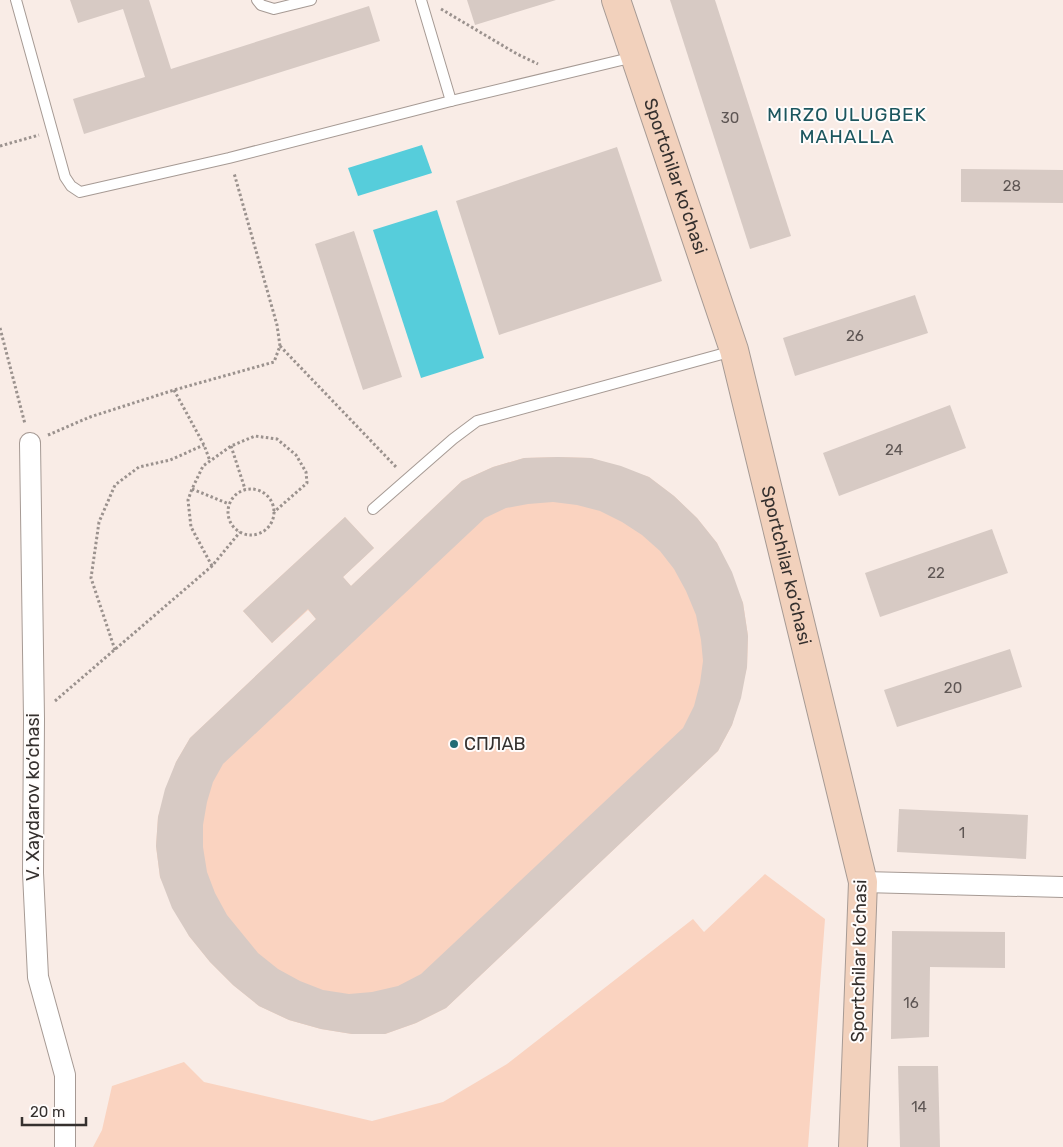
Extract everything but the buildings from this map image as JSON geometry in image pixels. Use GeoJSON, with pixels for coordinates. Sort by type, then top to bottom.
{"type":"FeatureCollection","features":[{"type":"Feature","properties":{"kind":"street","name":"Sportchilar ko‘chasi"},"geometry":{"type":"LineString","coordinates":[[616,0],[734,350],[863,882],[853,1147]]}},
{"type":"Feature","properties":{"kind":"street","name":"V. Xaydarov ko‘chasi"},"geometry":{"type":"LineString","coordinates":[[30,443],[34,719],[32,873],[38,977],[65,1075],[65,1147]]}},
{"type":"Feature","properties":{"kind":"street"},"geometry":{"type":"LineString","coordinates":[[863,882],[1063,887]]}},
{"type":"Feature","properties":{"kind":"lane"},"geometry":{"type":"LineString","coordinates":[[16,0],[64,177],[71,186],[80,192],[229,158],[635,56]]}},
{"type":"Feature","properties":{"kind":"lane"},"geometry":{"type":"LineString","coordinates":[[258,0],[261,5],[274,9],[312,0]]}},
{"type":"Feature","properties":{"kind":"lane"},"geometry":{"type":"LineString","coordinates":[[421,0],[451,101]]}},
{"type":"Feature","properties":{"kind":"lane"},"geometry":{"type":"LineString","coordinates":[[373,509],[454,439],[478,421],[734,350]]}},
{"type":"Feature","properties":{"kind":"path"},"geometry":{"type":"LineString","coordinates":[[440,9],[517,54],[560,75]]}},
{"type":"Feature","properties":{"kind":"path"},"geometry":{"type":"LineString","coordinates":[[0,146],[52,132]]}},
{"type":"Feature","properties":{"kind":"path"},"geometry":{"type":"LineString","coordinates":[[0,328],[30,443],[90,417],[174,390],[274,362],[280,346],[277,325],[229,158]]}},
{"type":"Feature","properties":{"kind":"path"},"geometry":{"type":"LineString","coordinates":[[280,346],[408,479]]}},
{"type":"Feature","properties":{"kind":"path"},"geometry":{"type":"LineString","coordinates":[[174,390],[210,461]]}},
{"type":"Feature","properties":{"kind":"path"},"geometry":{"type":"LineString","coordinates":[[212,566],[191,527],[188,500],[203,466],[231,446],[255,436],[277,439],[296,455],[306,472],[307,483],[274,512]]}},
{"type":"Feature","properties":{"kind":"path"},"geometry":{"type":"LineString","coordinates":[[114,650],[90,578],[99,522],[112,492],[116,485],[138,467],[170,460],[204,446]]}},
{"type":"Feature","properties":{"kind":"path"},"geometry":{"type":"LineString","coordinates":[[231,446],[245,489]]}},
{"type":"Feature","properties":{"kind":"path"},"geometry":{"type":"LineString","coordinates":[[192,489],[230,504]]}},
{"type":"Feature","properties":{"kind":"path"},"geometry":{"type":"LineString","coordinates":[[245,489],[263,492],[273,504],[273,520],[269,527],[255,535],[247,535],[240,532],[230,520],[228,512],[234,497],[245,489]]}},
{"type":"Feature","properties":{"kind":"path"},"geometry":{"type":"LineString","coordinates":[[34,719],[212,566],[240,532]]}},
{"type":"Feature","properties":{"kind":"shaded area","name":"СПЛАВ"},"geometry":{"type":"Polygon","coordinates":[[[524,458],[591,458],[649,477],[674,496],[697,518],[717,543],[743,603],[748,636],[747,667],[732,725],[718,751],[446,1008],[416,1023],[385,1034],[352,1034],[321,1029],[289,1020],[259,1006],[233,985],[210,962],[189,936],[160,877],[156,846],[158,817],[176,762],[190,738],[316,619],[308,610],[272,643],[243,611],[345,517],[374,548],[343,577],[351,586],[462,481],[493,467],[524,458]]]}},
{"type":"Feature","properties":{"kind":"shaded area"},"geometry":{"type":"Polygon","coordinates":[[[765,874],[825,919],[808,1147],[93,1147],[102,1130],[112,1086],[184,1062],[204,1082],[372,1121],[443,1102],[507,1064],[693,919],[704,932],[765,874]]]}},
{"type":"Feature","properties":{"kind":"water"},"geometry":{"type":"Polygon","coordinates":[[[422,145],[432,173],[358,196],[348,168],[422,145]]]}},
{"type":"Feature","properties":{"kind":"water"},"geometry":{"type":"Polygon","coordinates":[[[437,210],[484,358],[421,378],[373,230],[437,210]]]}},
{"type":"Feature","properties":{"kind":"place","name":"СПЛАВ"},"geometry":{"type":"Point","coordinates":[454,744]}},
{"type":"Feature","properties":{"kind":"district","name":"MIRZO ULUGBEK MAHALLA"},"geometry":{"type":"Point","coordinates":[847,125]}}]}
